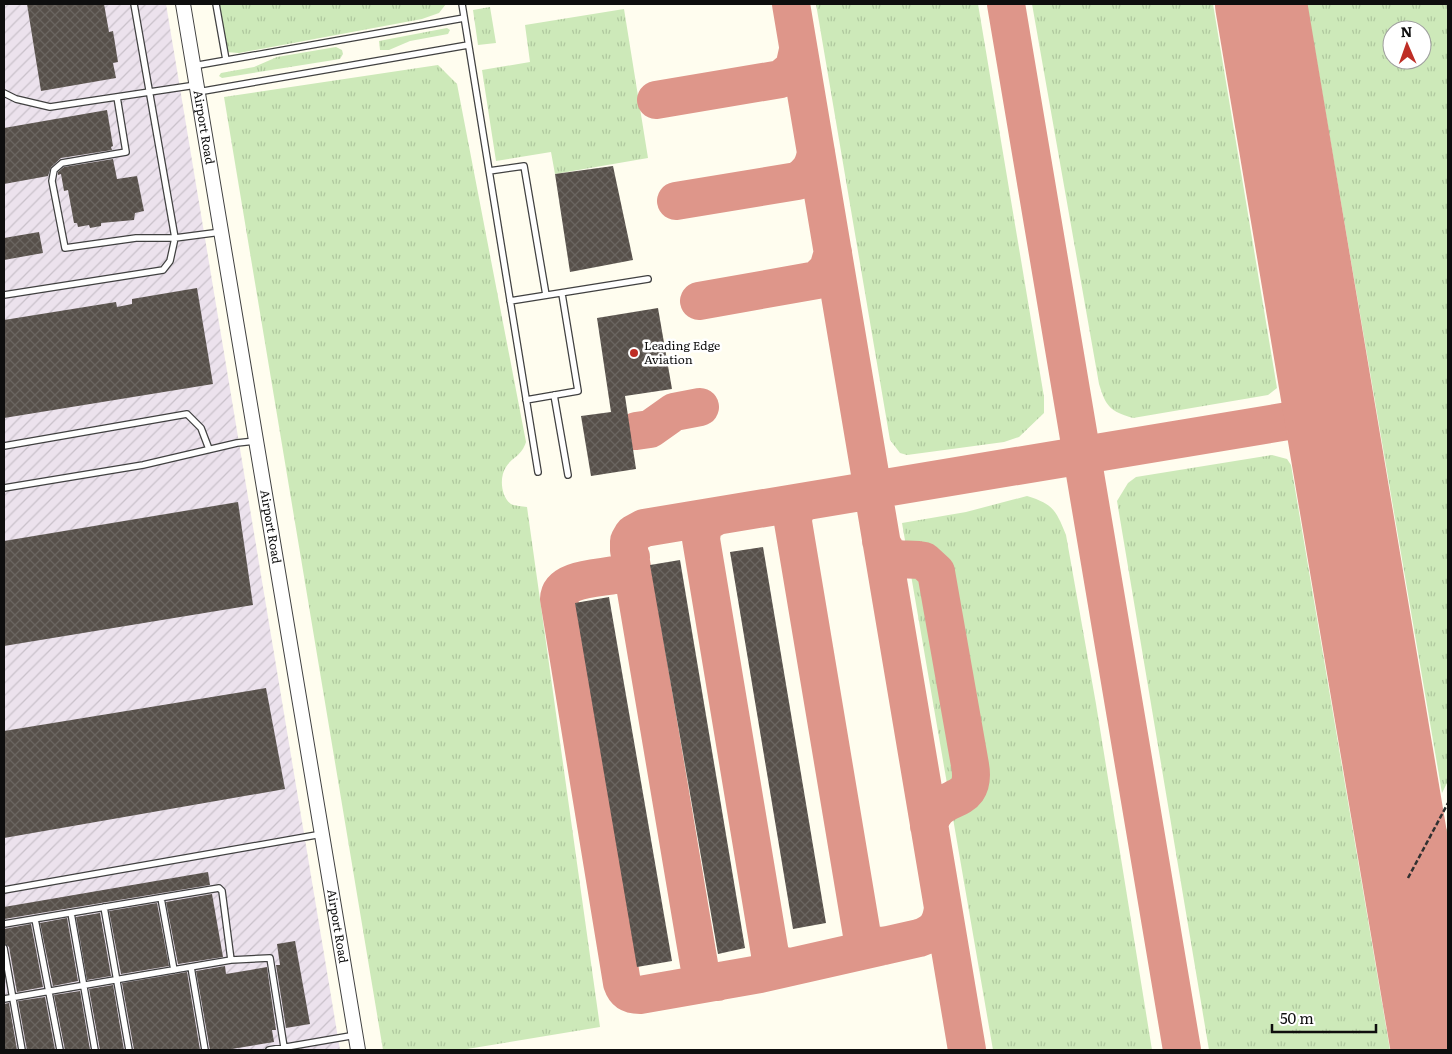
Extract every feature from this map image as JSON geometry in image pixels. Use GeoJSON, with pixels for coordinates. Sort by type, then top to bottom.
{"type":"FeatureCollection","features":[{"type":"Feature","properties":{"kind":"street","name":"Airport Road"},"geometry":{"type":"LineString","coordinates":[[182,4],[358,1050]]}},
{"type":"Feature","properties":{"kind":"lane"},"geometry":{"type":"LineString","coordinates":[[4,295],[163,270],[170,261],[175,238],[134,4]]}},
{"type":"Feature","properties":{"kind":"lane"},"geometry":{"type":"LineString","coordinates":[[216,4],[226,60]]}},
{"type":"Feature","properties":{"kind":"lane"},"geometry":{"type":"LineString","coordinates":[[462,4],[538,472]]}},
{"type":"Feature","properties":{"kind":"lane"},"geometry":{"type":"LineString","coordinates":[[193,66],[464,18]]}},
{"type":"Feature","properties":{"kind":"lane"},"geometry":{"type":"LineString","coordinates":[[4,93],[50,107],[149,92],[197,89],[468,45]]}},
{"type":"Feature","properties":{"kind":"lane"},"geometry":{"type":"LineString","coordinates":[[117,97],[126,152],[62,163],[54,170],[52,181],[65,248],[136,238],[175,238],[221,232]]}},
{"type":"Feature","properties":{"kind":"lane"},"geometry":{"type":"LineString","coordinates":[[489,171],[524,166],[546,295]]}},
{"type":"Feature","properties":{"kind":"lane"},"geometry":{"type":"LineString","coordinates":[[510,301],[648,279]]}},
{"type":"Feature","properties":{"kind":"lane"},"geometry":{"type":"LineString","coordinates":[[526,400],[578,391],[562,294]]}},
{"type":"Feature","properties":{"kind":"lane"},"geometry":{"type":"LineString","coordinates":[[554,395],[568,476]]}},
{"type":"Feature","properties":{"kind":"lane"},"geometry":{"type":"LineString","coordinates":[[4,446],[187,414],[201,428],[210,449]]}},
{"type":"Feature","properties":{"kind":"lane"},"geometry":{"type":"LineString","coordinates":[[4,488],[143,464],[256,441]]}},
{"type":"Feature","properties":{"kind":"lane"},"geometry":{"type":"LineString","coordinates":[[4,890],[322,834]]}},
{"type":"Feature","properties":{"kind":"lane"},"geometry":{"type":"LineString","coordinates":[[4,924],[219,888],[222,891],[231,960]]}},
{"type":"Feature","properties":{"kind":"lane"},"geometry":{"type":"LineString","coordinates":[[161,898],[174,970]]}},
{"type":"Feature","properties":{"kind":"lane"},"geometry":{"type":"LineString","coordinates":[[104,907],[129,1050]]}},
{"type":"Feature","properties":{"kind":"lane"},"geometry":{"type":"LineString","coordinates":[[70,913],[95,1050]]}},
{"type":"Feature","properties":{"kind":"lane"},"geometry":{"type":"LineString","coordinates":[[35,919],[60,1050]]}},
{"type":"Feature","properties":{"kind":"lane"},"geometry":{"type":"LineString","coordinates":[[4,948],[22,1050]]}},
{"type":"Feature","properties":{"kind":"lane"},"geometry":{"type":"LineString","coordinates":[[4,999],[231,960],[270,958],[284,1047]]}},
{"type":"Feature","properties":{"kind":"lane"},"geometry":{"type":"LineString","coordinates":[[191,967],[205,1050]]}},
{"type":"Feature","properties":{"kind":"lane"},"geometry":{"type":"LineString","coordinates":[[269,1050],[356,1035]]}},
{"type":"Feature","properties":{"kind":"path"},"geometry":{"type":"LineString","coordinates":[[1408,878],[1448,803]]}},
{"type":"Feature","properties":{"kind":"shaded area"},"geometry":{"type":"Polygon","coordinates":[[[4,4],[166,4],[340,1050],[4,1050],[4,4]]]}},
{"type":"Feature","properties":{"kind":"green space"},"geometry":{"type":"Polygon","coordinates":[[[217,4],[446,4],[439,13],[422,19],[239,53],[226,52],[217,4]]]}},
{"type":"Feature","properties":{"kind":"green space"},"geometry":{"type":"Polygon","coordinates":[[[816,4],[978,4],[1044,397],[1044,413],[1019,437],[1004,442],[907,455],[900,453],[890,440],[816,4]]]}},
{"type":"Feature","properties":{"kind":"green space"},"geometry":{"type":"Polygon","coordinates":[[[1032,4],[1213,4],[1277,388],[1268,395],[1133,418],[1119,413],[1107,403],[1099,384],[1032,4]]]}},
{"type":"Feature","properties":{"kind":"green space"},"geometry":{"type":"Polygon","coordinates":[[[1307,4],[1448,4],[1448,781],[1442,793],[1307,4]]]}},
{"type":"Feature","properties":{"kind":"green space"},"geometry":{"type":"Polygon","coordinates":[[[490,7],[496,43],[478,45],[473,10],[490,7]]]}},
{"type":"Feature","properties":{"kind":"green space"},"geometry":{"type":"Polygon","coordinates":[[[624,9],[648,158],[555,174],[551,152],[496,161],[482,70],[530,62],[525,25],[624,9]]]}},
{"type":"Feature","properties":{"kind":"green space"},"geometry":{"type":"Polygon","coordinates":[[[447,28],[450,30],[448,34],[410,41],[389,50],[380,50],[379,41],[447,28]]]}},
{"type":"Feature","properties":{"kind":"green space"},"geometry":{"type":"Polygon","coordinates":[[[336,47],[342,50],[343,54],[340,59],[222,78],[219,76],[221,73],[254,67],[277,57],[336,47]]]}},
{"type":"Feature","properties":{"kind":"green space"},"geometry":{"type":"Polygon","coordinates":[[[438,65],[457,84],[526,442],[522,451],[506,467],[502,476],[502,487],[505,497],[511,504],[527,507],[600,1027],[461,1050],[383,1050],[224,97],[438,65]]]}},
{"type":"Feature","properties":{"kind":"green space"},"geometry":{"type":"Polygon","coordinates":[[[1272,455],[1287,459],[1291,465],[1390,1050],[1209,1050],[1117,501],[1128,483],[1136,477],[1272,455]]]}},
{"type":"Feature","properties":{"kind":"green space"},"geometry":{"type":"Polygon","coordinates":[[[1027,496],[1043,502],[1052,509],[1066,535],[1096,704],[1152,1050],[993,1050],[902,523],[966,512],[1027,496]]]}},
{"type":"Feature","properties":{"kind":"green space"},"geometry":{"type":"Polygon","coordinates":[[[1448,826],[1448,908],[1438,845],[1448,826]]]}},
{"type":"Feature","properties":{"kind":"building"},"geometry":{"type":"Polygon","coordinates":[[[27,4],[104,4],[109,32],[113,31],[118,62],[113,63],[116,78],[41,91],[27,4]]]}},
{"type":"Feature","properties":{"kind":"building"},"geometry":{"type":"Polygon","coordinates":[[[107,110],[112,150],[61,158],[51,167],[48,176],[4,184],[4,128],[107,110]]]}},
{"type":"Feature","properties":{"kind":"building"},"geometry":{"type":"Polygon","coordinates":[[[113,159],[117,179],[137,176],[144,211],[135,213],[134,220],[101,223],[101,226],[90,228],[89,225],[78,227],[77,223],[74,223],[68,190],[64,191],[61,174],[58,175],[58,172],[64,167],[113,159]]]}},
{"type":"Feature","properties":{"kind":"building"},"geometry":{"type":"Polygon","coordinates":[[[613,166],[633,260],[570,272],[555,174],[613,166]]]}},
{"type":"Feature","properties":{"kind":"building"},"geometry":{"type":"Polygon","coordinates":[[[39,232],[43,253],[4,260],[4,238],[39,232]]]}},
{"type":"Feature","properties":{"kind":"building"},"geometry":{"type":"Polygon","coordinates":[[[197,288],[213,384],[4,418],[4,320],[116,302],[117,307],[132,304],[132,299],[197,288]]]}},
{"type":"Feature","properties":{"kind":"building","name":"Leading Edge Aviation"},"geometry":{"type":"Polygon","coordinates":[[[658,308],[672,389],[625,396],[636,469],[591,476],[581,416],[611,412],[597,318],[658,308]]]}},
{"type":"Feature","properties":{"kind":"building"},"geometry":{"type":"Polygon","coordinates":[[[238,502],[253,605],[4,646],[4,541],[238,502]]]}},
{"type":"Feature","properties":{"kind":"building"},"geometry":{"type":"Polygon","coordinates":[[[763,547],[826,923],[793,929],[730,552],[763,547]]]}},
{"type":"Feature","properties":{"kind":"building"},"geometry":{"type":"Polygon","coordinates":[[[680,560],[745,948],[718,954],[650,565],[680,560]]]}},
{"type":"Feature","properties":{"kind":"building"},"geometry":{"type":"Polygon","coordinates":[[[609,597],[672,961],[637,967],[575,603],[609,597]]]}},
{"type":"Feature","properties":{"kind":"building"},"geometry":{"type":"Polygon","coordinates":[[[266,688],[285,789],[4,838],[4,731],[266,688]]]}},
{"type":"Feature","properties":{"kind":"building"},"geometry":{"type":"Polygon","coordinates":[[[208,872],[210,885],[4,919],[4,907],[208,872]]]}},
{"type":"Feature","properties":{"kind":"building"},"geometry":{"type":"Polygon","coordinates":[[[212,894],[223,957],[178,964],[166,902],[212,894]]]}},
{"type":"Feature","properties":{"kind":"building"},"geometry":{"type":"Polygon","coordinates":[[[157,903],[169,966],[121,974],[109,911],[157,903]]]}},
{"type":"Feature","properties":{"kind":"building"},"geometry":{"type":"Polygon","coordinates":[[[100,913],[111,976],[87,980],[76,917],[100,913]]]}},
{"type":"Feature","properties":{"kind":"building"},"geometry":{"type":"Polygon","coordinates":[[[67,918],[78,981],[53,986],[40,923],[67,918]]]}},
{"type":"Feature","properties":{"kind":"building"},"geometry":{"type":"Polygon","coordinates":[[[31,924],[43,987],[17,992],[9,947],[4,943],[4,929],[31,924]]]}},
{"type":"Feature","properties":{"kind":"building"},"geometry":{"type":"Polygon","coordinates":[[[295,941],[310,1024],[286,1028],[276,965],[280,965],[277,944],[295,941]]]}},
{"type":"Feature","properties":{"kind":"building"},"geometry":{"type":"Polygon","coordinates":[[[225,966],[226,974],[267,967],[276,1030],[272,1030],[274,1042],[226,1050],[210,1050],[196,971],[225,966]]]}},
{"type":"Feature","properties":{"kind":"building"},"geometry":{"type":"Polygon","coordinates":[[[187,972],[200,1050],[134,1050],[122,983],[187,972]]]}},
{"type":"Feature","properties":{"kind":"building"},"geometry":{"type":"Polygon","coordinates":[[[113,985],[124,1050],[100,1050],[89,989],[113,985]]]}},
{"type":"Feature","properties":{"kind":"building"},"geometry":{"type":"Polygon","coordinates":[[[80,991],[90,1050],[65,1050],[54,995],[80,991]]]}},
{"type":"Feature","properties":{"kind":"building"},"geometry":{"type":"Polygon","coordinates":[[[45,997],[55,1050],[27,1050],[18,1001],[45,997]]]}},
{"type":"Feature","properties":{"kind":"building"},"geometry":{"type":"Polygon","coordinates":[[[9,1003],[17,1050],[4,1050],[4,1004],[9,1003]]]}},
{"type":"Feature","properties":{"kind":"taxiway"},"geometry":{"type":"LineString","coordinates":[[791,4],[967,1050]]}},
{"type":"Feature","properties":{"kind":"taxiway"},"geometry":{"type":"LineString","coordinates":[[1006,4],[1182,1050]]}},
{"type":"Feature","properties":{"kind":"taxiway"},"geometry":{"type":"LineString","coordinates":[[656,100],[781,79],[794,68],[798,50]]}},
{"type":"Feature","properties":{"kind":"taxiway"},"geometry":{"type":"LineString","coordinates":[[676,201],[797,181],[810,169],[816,152]]}},
{"type":"Feature","properties":{"kind":"taxiway"},"geometry":{"type":"LineString","coordinates":[[699,301],[817,280],[828,269],[833,252]]}},
{"type":"Feature","properties":{"kind":"taxiway"},"geometry":{"type":"LineString","coordinates":[[718,982],[707,980],[700,970],[629,550],[629,541],[633,534],[644,528],[1300,419],[1315,410],[1319,404],[1323,382],[1322,365]]}},
{"type":"Feature","properties":{"kind":"taxiway"},"geometry":{"type":"LineString","coordinates":[[636,431],[650,429],[674,412],[700,407]]}},
{"type":"Feature","properties":{"kind":"taxiway"},"geometry":{"type":"LineString","coordinates":[[1291,421],[1311,423],[1324,429],[1332,442],[1338,460]]}},
{"type":"Feature","properties":{"kind":"taxiway"},"geometry":{"type":"LineString","coordinates":[[803,503],[794,510],[793,522],[862,935],[869,945],[884,946]]}},
{"type":"Feature","properties":{"kind":"taxiway"},"geometry":{"type":"LineString","coordinates":[[715,517],[703,524],[701,539],[770,954],[776,964],[790,967]]}},
{"type":"Feature","properties":{"kind":"taxiway"},"geometry":{"type":"LineString","coordinates":[[881,541],[889,554],[894,557],[924,561],[936,572],[970,765],[971,779],[968,788],[962,794],[939,807],[933,815],[929,826]]}},
{"type":"Feature","properties":{"kind":"taxiway"},"geometry":{"type":"LineString","coordinates":[[631,557],[630,567],[623,573],[575,582],[561,592],[559,599],[622,983],[627,991],[631,994],[640,995],[760,974],[919,938],[929,934],[936,928],[941,919],[943,908]]}},
{"type":"Feature","properties":{"kind":"runway"},"geometry":{"type":"LineString","coordinates":[[1261,4],[1437,1050]]}},
{"type":"Feature","properties":{"kind":"place","name":"Leading Edge Aviation"},"geometry":{"type":"Point","coordinates":[634,353]}}]}
